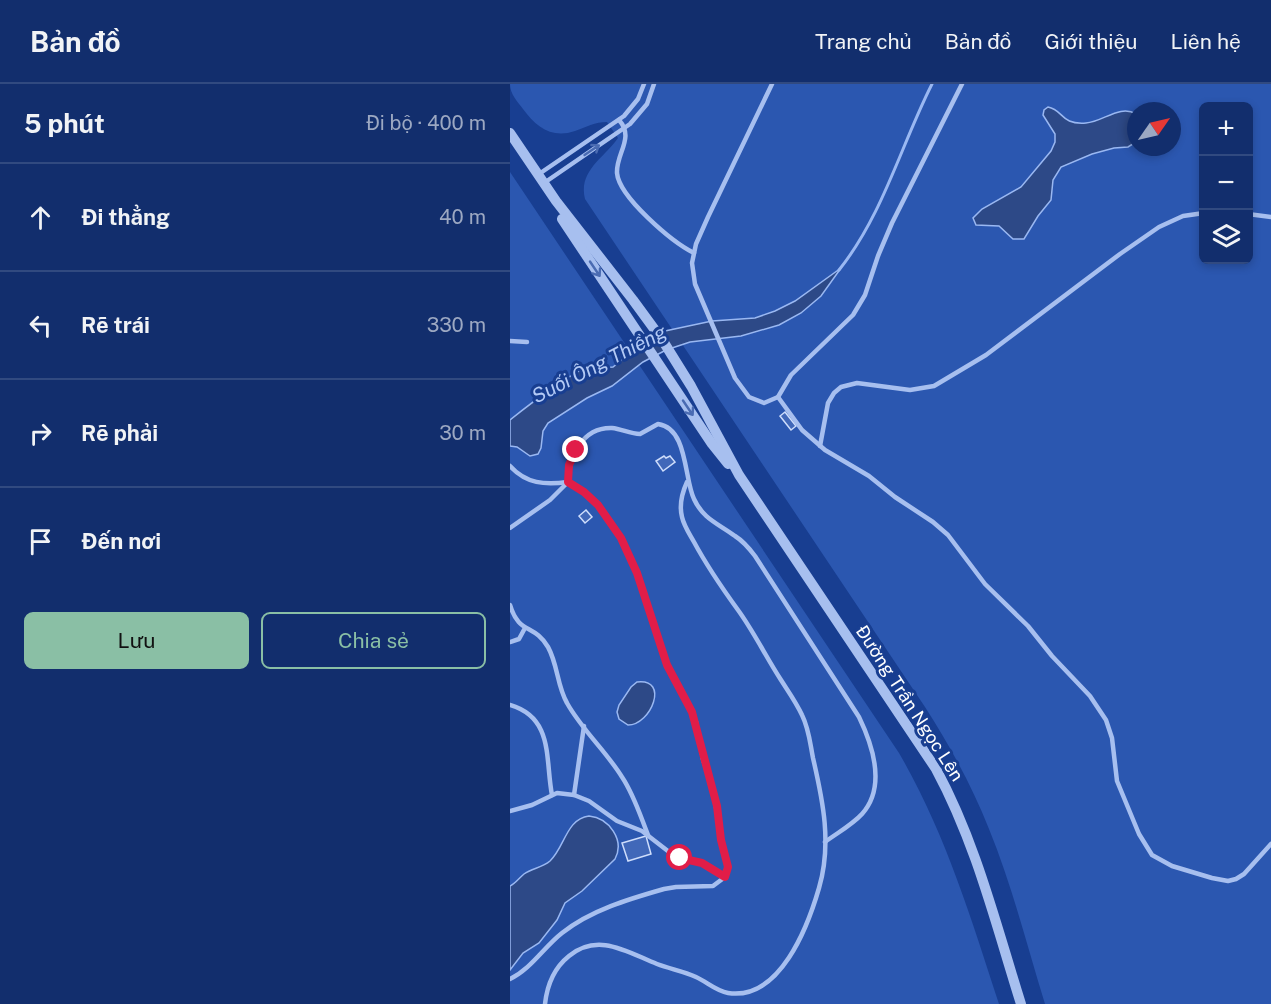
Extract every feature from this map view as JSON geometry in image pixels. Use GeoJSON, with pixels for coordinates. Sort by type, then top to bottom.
{"type":"FeatureCollection","features":[{"type":"Feature","properties":{"kind":"street","name":"Đường Trần Ngọc Lên"},"geometry":{"type":"LineString","coordinates":[[510,133],[556,201],[656,330],[691,386],[739,475],[918,741],[945,786],[970,843],[1021,1004]]}},
{"type":"Feature","properties":{"kind":"street","name":"Đường Trần Ngọc Lên"},"geometry":{"type":"LineString","coordinates":[[556,201],[568,230],[712,444],[739,475]]}},
{"type":"Feature","properties":{"kind":"lane"},"geometry":{"type":"LineString","coordinates":[[541,179],[619,120],[634,106],[644,84]]}},
{"type":"Feature","properties":{"kind":"lane"},"geometry":{"type":"LineString","coordinates":[[541,179],[625,128],[642,112],[651,96],[654,84]]}},
{"type":"Feature","properties":{"kind":"lane"},"geometry":{"type":"LineString","coordinates":[[772,84],[708,217],[694,253],[693,277],[735,378],[749,397],[764,403],[778,397],[788,379],[853,315],[861,302],[885,240],[962,84]]}},
{"type":"Feature","properties":{"kind":"lane"},"geometry":{"type":"LineString","coordinates":[[619,120],[625,128],[626,141],[617,168],[620,184],[662,231],[694,253]]}},
{"type":"Feature","properties":{"kind":"lane"},"geometry":{"type":"LineString","coordinates":[[820,446],[828,403],[841,387],[857,383],[910,390],[934,386],[986,355],[1159,227],[1183,216],[1199,214]]}},
{"type":"Feature","properties":{"kind":"lane"},"geometry":{"type":"LineString","coordinates":[[1253,215],[1271,217]]}},
{"type":"Feature","properties":{"kind":"lane"},"geometry":{"type":"LineString","coordinates":[[510,340],[527,342]]}},
{"type":"Feature","properties":{"kind":"lane"},"geometry":{"type":"LineString","coordinates":[[778,397],[802,430],[820,446],[870,476],[948,535],[963,551],[985,584],[1028,626],[1052,656],[1090,696],[1106,720],[1112,738],[1117,781],[1139,834],[1152,855],[1172,866],[1228,881],[1244,874],[1271,844]]}},
{"type":"Feature","properties":{"kind":"lane"},"geometry":{"type":"LineString","coordinates":[[510,528],[550,500],[568,482],[572,457],[580,443],[590,434],[607,428],[640,434],[658,424],[670,428],[686,458],[687,481],[693,498],[705,516],[741,540],[755,556],[859,717],[866,734],[875,774],[873,796],[859,817],[825,842]]}},
{"type":"Feature","properties":{"kind":"lane"},"geometry":{"type":"LineString","coordinates":[[510,466],[520,476],[531,481],[546,484],[568,482],[584,492],[598,505],[624,544],[637,573],[667,665],[692,712],[717,806],[721,840],[728,867],[725,877],[713,886],[664,889],[589,916],[561,934],[526,968],[510,979]]}},
{"type":"Feature","properties":{"kind":"lane"},"geometry":{"type":"LineString","coordinates":[[545,1004],[549,983],[562,962],[575,951],[597,944],[621,948],[659,965],[691,974],[728,993],[748,991],[765,982],[786,963],[804,930],[821,879],[826,824],[823,797],[806,724],[752,630],[711,572],[687,531],[682,518],[681,503],[687,481]]}},
{"type":"Feature","properties":{"kind":"lane"},"geometry":{"type":"LineString","coordinates":[[510,605],[514,619],[536,633],[547,647],[563,695],[629,788],[648,835]]}},
{"type":"Feature","properties":{"kind":"lane"},"geometry":{"type":"LineString","coordinates":[[510,642],[519,639],[525,628]]}},
{"type":"Feature","properties":{"kind":"lane"},"geometry":{"type":"LineString","coordinates":[[510,705],[530,715],[543,734],[547,748],[552,795]]}},
{"type":"Feature","properties":{"kind":"lane"},"geometry":{"type":"LineString","coordinates":[[574,795],[584,726]]}},
{"type":"Feature","properties":{"kind":"lane"},"geometry":{"type":"LineString","coordinates":[[510,812],[552,795],[563,793],[574,795],[589,801],[617,821],[648,835],[673,855],[702,863],[725,877]]}},
{"type":"Feature","properties":{"kind":"shaded area"},"geometry":{"type":"Polygon","coordinates":[[[510,84],[1271,84],[1271,1004],[1045,1004],[997,850],[975,797],[952,751],[925,707],[585,199],[585,180],[618,138],[607,122],[567,133],[545,130],[533,121],[511,91],[510,84]]]}},
{"type":"Feature","properties":{"kind":"shaded area"},"geometry":{"type":"Polygon","coordinates":[[[1048,107],[1067,120],[1078,123],[1092,122],[1127,111],[1127,147],[1092,154],[1061,167],[1053,180],[1051,200],[1024,239],[1013,239],[999,226],[976,225],[973,218],[982,209],[1021,187],[1051,151],[1055,142],[1055,134],[1043,115],[1044,110],[1048,107]]]}},
{"type":"Feature","properties":{"kind":"shaded area"},"geometry":{"type":"Polygon","coordinates":[[[510,172],[899,753],[930,813],[956,876],[999,1004],[510,1004],[510,172]]]}},
{"type":"Feature","properties":{"kind":"shaded area"},"geometry":{"type":"Polygon","coordinates":[[[841,268],[821,296],[801,313],[779,325],[741,336],[690,342],[666,350],[643,362],[612,386],[587,398],[548,423],[543,431],[538,454],[530,456],[517,447],[510,446],[510,420],[550,390],[593,363],[598,368],[613,367],[643,343],[665,331],[712,321],[755,318],[775,311],[795,301],[841,268]]]}},
{"type":"Feature","properties":{"kind":"shaded area"},"geometry":{"type":"Polygon","coordinates":[[[637,682],[647,683],[653,687],[654,702],[644,718],[628,725],[619,719],[617,712],[631,687],[637,682]]]}},
{"type":"Feature","properties":{"kind":"shaded area"},"geometry":{"type":"Polygon","coordinates":[[[589,816],[603,821],[613,831],[618,845],[615,859],[582,891],[565,903],[557,920],[539,943],[523,953],[510,970],[510,886],[527,872],[550,861],[575,822],[589,816]]]}},
{"type":"Feature","properties":{"kind":"building"},"geometry":{"type":"Polygon","coordinates":[[[785,412],[796,426],[791,430],[780,416],[785,412]]]}},
{"type":"Feature","properties":{"kind":"building"},"geometry":{"type":"Polygon","coordinates":[[[664,456],[666,458],[670,456],[675,462],[663,471],[656,461],[664,456]]]}},
{"type":"Feature","properties":{"kind":"building"},"geometry":{"type":"Polygon","coordinates":[[[586,510],[592,517],[585,523],[579,516],[586,510]]]}},
{"type":"Feature","properties":{"kind":"building"},"geometry":{"type":"Polygon","coordinates":[[[646,836],[651,854],[628,861],[622,843],[646,836]]]}},
{"type":"Feature","properties":{"kind":"waterway","name":"Suối Ông Thiềng"},"geometry":{"type":"LineString","coordinates":[[839,270],[854,249],[880,203],[932,84]]}},
{"type":"Feature","properties":{"kind":"route"},"geometry":{"type":"LineString","coordinates":[[576,450],[569,465],[568,482],[598,505],[627,549],[667,665],[688,702],[696,722],[703,759],[717,806],[727,872],[725,877],[702,863],[680,858]]}}]}
